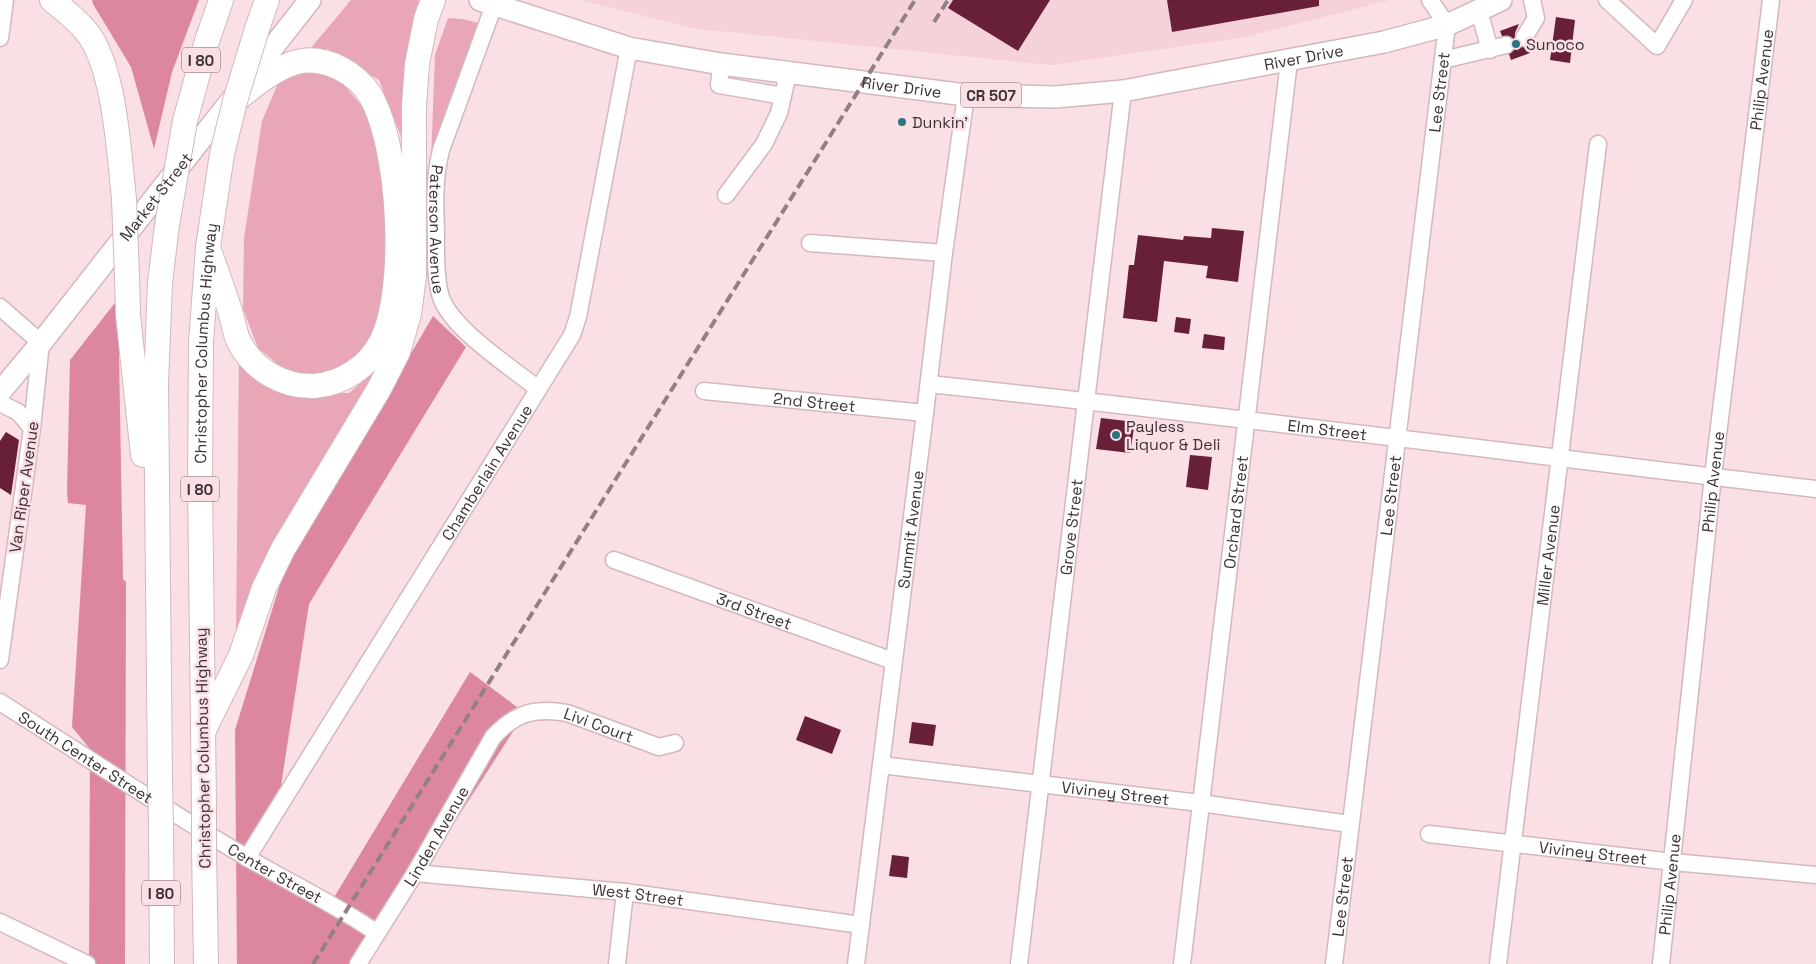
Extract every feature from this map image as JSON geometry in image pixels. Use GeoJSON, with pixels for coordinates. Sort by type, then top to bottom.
{"type":"FeatureCollection","features":[{"type":"Feature","properties":{"kind":"highway"},"geometry":{"type":"LineString","coordinates":[[52,0],[87,32],[98,54],[109,85],[124,199],[128,315],[158,593]]}},
{"type":"Feature","properties":{"kind":"highway","name":"I 80"},"geometry":{"type":"LineString","coordinates":[[162,964],[166,818],[160,780],[157,343],[160,283],[167,224],[185,121],[220,0]]}},
{"type":"Feature","properties":{"kind":"highway","name":"Christopher Columbus Highway"},"geometry":{"type":"LineString","coordinates":[[206,964],[200,360],[208,247],[222,154],[235,100],[267,0]]}},
{"type":"Feature","properties":{"kind":"highway"},"geometry":{"type":"LineString","coordinates":[[203,732],[241,655],[264,588],[282,548],[379,389],[398,352],[409,314],[414,276],[414,106],[417,64],[426,20],[433,0]]}},
{"type":"Feature","properties":{"kind":"highway"},"geometry":{"type":"LineString","coordinates":[[208,247],[238,339],[252,360],[272,376],[296,385],[322,385],[334,382],[351,374],[366,363],[381,343],[393,302],[397,272],[396,212],[391,166],[380,122],[371,97],[362,84],[342,69],[322,62],[302,61],[281,69],[257,84],[229,106]]}},
{"type":"Feature","properties":{"kind":"main road","name":"Market Street"},"geometry":{"type":"LineString","coordinates":[[0,392],[229,106],[310,0]]}},
{"type":"Feature","properties":{"kind":"main road","name":"River Drive"},"geometry":{"type":"LineString","coordinates":[[487,2],[629,48],[721,64],[788,74],[966,95],[1055,97],[1123,91],[1289,61],[1406,37],[1447,25],[1501,0]]}},
{"type":"Feature","properties":{"kind":"street"},"geometry":{"type":"LineString","coordinates":[[0,38],[5,0]]}},
{"type":"Feature","properties":{"kind":"street"},"geometry":{"type":"LineString","coordinates":[[1430,0],[1447,25]]}},
{"type":"Feature","properties":{"kind":"street"},"geometry":{"type":"LineString","coordinates":[[1524,38],[1536,18],[1532,0]]}},
{"type":"Feature","properties":{"kind":"street"},"geometry":{"type":"LineString","coordinates":[[1607,0],[1657,46],[1684,0]]}},
{"type":"Feature","properties":{"kind":"street","name":"Philip Avenue"},"geometry":{"type":"LineString","coordinates":[[1661,964],[1713,476],[1771,0]]}},
{"type":"Feature","properties":{"kind":"street","name":"Paterson Avenue"},"geometry":{"type":"LineString","coordinates":[[487,2],[436,170],[434,194],[437,278],[440,296],[450,314],[464,330],[538,389]]}},
{"type":"Feature","properties":{"kind":"street"},"geometry":{"type":"LineString","coordinates":[[1479,11],[1490,50]]}},
{"type":"Feature","properties":{"kind":"street","name":"Lee Street"},"geometry":{"type":"LineString","coordinates":[[1334,964],[1447,25]]}},
{"type":"Feature","properties":{"kind":"street"},"geometry":{"type":"LineString","coordinates":[[1443,60],[1506,45]]}},
{"type":"Feature","properties":{"kind":"street","name":"Chamberlain Avenue"},"geometry":{"type":"LineString","coordinates":[[247,858],[572,336],[578,317],[629,48]]}},
{"type":"Feature","properties":{"kind":"street","name":"Orchard Street"},"geometry":{"type":"LineString","coordinates":[[1182,964],[1289,61]]}},
{"type":"Feature","properties":{"kind":"street"},"geometry":{"type":"LineString","coordinates":[[721,64],[719,85],[783,96]]}},
{"type":"Feature","properties":{"kind":"street"},"geometry":{"type":"LineString","coordinates":[[745,90],[749,68]]}},
{"type":"Feature","properties":{"kind":"street"},"geometry":{"type":"LineString","coordinates":[[726,195],[764,144],[779,113],[788,74]]}},
{"type":"Feature","properties":{"kind":"street","name":"Grove Street"},"geometry":{"type":"LineString","coordinates":[[1019,964],[1042,784],[1123,91]]}},
{"type":"Feature","properties":{"kind":"street","name":"Summit Avenue"},"geometry":{"type":"LineString","coordinates":[[856,964],[893,660],[926,413],[944,253],[966,95]]}},
{"type":"Feature","properties":{"kind":"street","name":"Miller Avenue"},"geometry":{"type":"LineString","coordinates":[[1498,964],[1598,144]]}},
{"type":"Feature","properties":{"kind":"street"},"geometry":{"type":"LineString","coordinates":[[810,243],[944,253]]}},
{"type":"Feature","properties":{"kind":"street"},"geometry":{"type":"LineString","coordinates":[[0,307],[41,343]]}},
{"type":"Feature","properties":{"kind":"street","name":"Van Riper Avenue"},"geometry":{"type":"LineString","coordinates":[[0,660],[4,597],[32,428],[41,343]]}},
{"type":"Feature","properties":{"kind":"street","name":"Elm Street"},"geometry":{"type":"LineString","coordinates":[[929,384],[1087,400],[1560,459],[1816,488]]}},
{"type":"Feature","properties":{"kind":"street","name":"2nd Street"},"geometry":{"type":"LineString","coordinates":[[704,391],[926,413]]}},
{"type":"Feature","properties":{"kind":"street"},"geometry":{"type":"LineString","coordinates":[[0,403],[18,412],[32,428]]}},
{"type":"Feature","properties":{"kind":"street","name":"3rd Street"},"geometry":{"type":"LineString","coordinates":[[614,560],[893,660]]}},
{"type":"Feature","properties":{"kind":"street","name":"South Center Street"},"geometry":{"type":"LineString","coordinates":[[0,702],[166,818]]}},
{"type":"Feature","properties":{"kind":"street","name":"Livi Court"},"geometry":{"type":"LineString","coordinates":[[521,715],[536,711],[560,711],[659,747],[676,743]]}},
{"type":"Feature","properties":{"kind":"street","name":"Linden Avenue"},"geometry":{"type":"LineString","coordinates":[[358,964],[415,873],[493,737],[502,726],[521,715]]}},
{"type":"Feature","properties":{"kind":"street","name":"Viviney Street"},"geometry":{"type":"LineString","coordinates":[[881,764],[1200,803],[1350,824]]}},
{"type":"Feature","properties":{"kind":"street","name":"Center Street"},"geometry":{"type":"LineString","coordinates":[[166,818],[247,858],[346,912],[377,933]]}},
{"type":"Feature","properties":{"kind":"street","name":"Viviney Street"},"geometry":{"type":"LineString","coordinates":[[1429,834],[1673,862],[1816,875]]}},
{"type":"Feature","properties":{"kind":"street","name":"West Street"},"geometry":{"type":"LineString","coordinates":[[415,873],[625,892],[860,925]]}},
{"type":"Feature","properties":{"kind":"street"},"geometry":{"type":"LineString","coordinates":[[617,964],[625,892]]}},
{"type":"Feature","properties":{"kind":"street"},"geometry":{"type":"LineString","coordinates":[[0,922],[87,964]]}},
{"type":"Feature","properties":{"kind":"shaded area"},"geometry":{"type":"Polygon","coordinates":[[[92,0],[199,0],[172,72],[154,149],[131,67],[92,0]]]}},
{"type":"Feature","properties":{"kind":"shaded area"},"geometry":{"type":"Polygon","coordinates":[[[351,0],[417,0],[422,2],[405,147],[379,80],[328,49],[310,49],[351,0]]]}},
{"type":"Feature","properties":{"kind":"shaded area"},"geometry":{"type":"Polygon","coordinates":[[[580,0],[1390,0],[1246,37],[1051,65],[697,29],[580,0]]]}},
{"type":"Feature","properties":{"kind":"shaded area"},"geometry":{"type":"Polygon","coordinates":[[[448,18],[479,23],[431,160],[435,55],[448,18]]]}},
{"type":"Feature","properties":{"kind":"shaded area"},"geometry":{"type":"Polygon","coordinates":[[[306,70],[339,79],[365,110],[385,181],[390,255],[385,313],[367,354],[334,377],[292,376],[258,348],[243,309],[244,238],[262,121],[279,81],[306,70]]]}},
{"type":"Feature","properties":{"kind":"shaded area"},"geometry":{"type":"Polygon","coordinates":[[[118,299],[123,579],[126,582],[125,964],[89,964],[90,749],[72,727],[86,505],[68,503],[70,360],[118,299]]]}},
{"type":"Feature","properties":{"kind":"shaded area"},"geometry":{"type":"Polygon","coordinates":[[[433,316],[466,347],[309,604],[278,805],[249,858],[330,904],[470,672],[525,713],[363,964],[237,964],[235,730],[285,568],[433,316]]]}},
{"type":"Feature","properties":{"kind":"shaded area"},"geometry":{"type":"Polygon","coordinates":[[[239,355],[290,393],[349,393],[389,359],[273,553],[236,632],[239,355]]]}},
{"type":"Feature","properties":{"kind":"building"},"geometry":{"type":"Polygon","coordinates":[[[953,0],[1050,0],[1018,51],[948,8],[953,0]]]}},
{"type":"Feature","properties":{"kind":"building"},"geometry":{"type":"Polygon","coordinates":[[[1167,0],[1319,0],[1319,6],[1172,32],[1167,0]]]}},
{"type":"Feature","properties":{"kind":"building"},"geometry":{"type":"Polygon","coordinates":[[[1556,17],[1575,20],[1570,63],[1550,60],[1556,17]]]}},
{"type":"Feature","properties":{"kind":"building"},"geometry":{"type":"Polygon","coordinates":[[[1519,24],[1515,33],[1515,40],[1509,36],[1502,36],[1500,31],[1519,24]]]}},
{"type":"Feature","properties":{"kind":"building"},"geometry":{"type":"Polygon","coordinates":[[[1516,43],[1519,47],[1528,47],[1530,53],[1511,60],[1509,54],[1515,48],[1516,43]]]}},
{"type":"Feature","properties":{"kind":"building"},"geometry":{"type":"Polygon","coordinates":[[[1212,228],[1244,231],[1238,282],[1206,278],[1208,266],[1164,261],[1157,322],[1123,318],[1129,265],[1134,265],[1138,235],[1183,240],[1184,236],[1211,238],[1212,228]]]}},
{"type":"Feature","properties":{"kind":"building"},"geometry":{"type":"Polygon","coordinates":[[[1176,317],[1191,319],[1189,334],[1174,332],[1176,317]]]}},
{"type":"Feature","properties":{"kind":"building"},"geometry":{"type":"Polygon","coordinates":[[[1204,334],[1225,337],[1224,350],[1202,348],[1204,334]]]}},
{"type":"Feature","properties":{"kind":"building","name":"Payless Liquor & Deli"},"geometry":{"type":"Polygon","coordinates":[[[1101,418],[1135,422],[1130,453],[1096,449],[1101,418]]]}},
{"type":"Feature","properties":{"kind":"building"},"geometry":{"type":"Polygon","coordinates":[[[6,432],[19,440],[11,495],[0,488],[0,441],[6,432]]]}},
{"type":"Feature","properties":{"kind":"building"},"geometry":{"type":"Polygon","coordinates":[[[1190,455],[1212,457],[1208,490],[1186,487],[1190,455]]]}},
{"type":"Feature","properties":{"kind":"building"},"geometry":{"type":"Polygon","coordinates":[[[805,716],[841,730],[832,754],[796,740],[805,716]]]}},
{"type":"Feature","properties":{"kind":"building"},"geometry":{"type":"Polygon","coordinates":[[[912,722],[936,725],[933,746],[909,743],[912,722]]]}},
{"type":"Feature","properties":{"kind":"building"},"geometry":{"type":"Polygon","coordinates":[[[892,855],[909,857],[907,878],[889,876],[892,855]]]}},
{"type":"Feature","properties":{"kind":"railway"},"geometry":{"type":"LineString","coordinates":[[313,964],[915,0]]}},
{"type":"Feature","properties":{"kind":"railway"},"geometry":{"type":"LineString","coordinates":[[934,22],[948,0]]}},
{"type":"Feature","properties":{"kind":"place","name":"Sunoco"},"geometry":{"type":"Point","coordinates":[1516,44]}},
{"type":"Feature","properties":{"kind":"place","name":"Dunkin'"},"geometry":{"type":"Point","coordinates":[902,122]}},
{"type":"Feature","properties":{"kind":"place","name":"Payless Liquor & Deli"},"geometry":{"type":"Point","coordinates":[1116,435]}}]}
